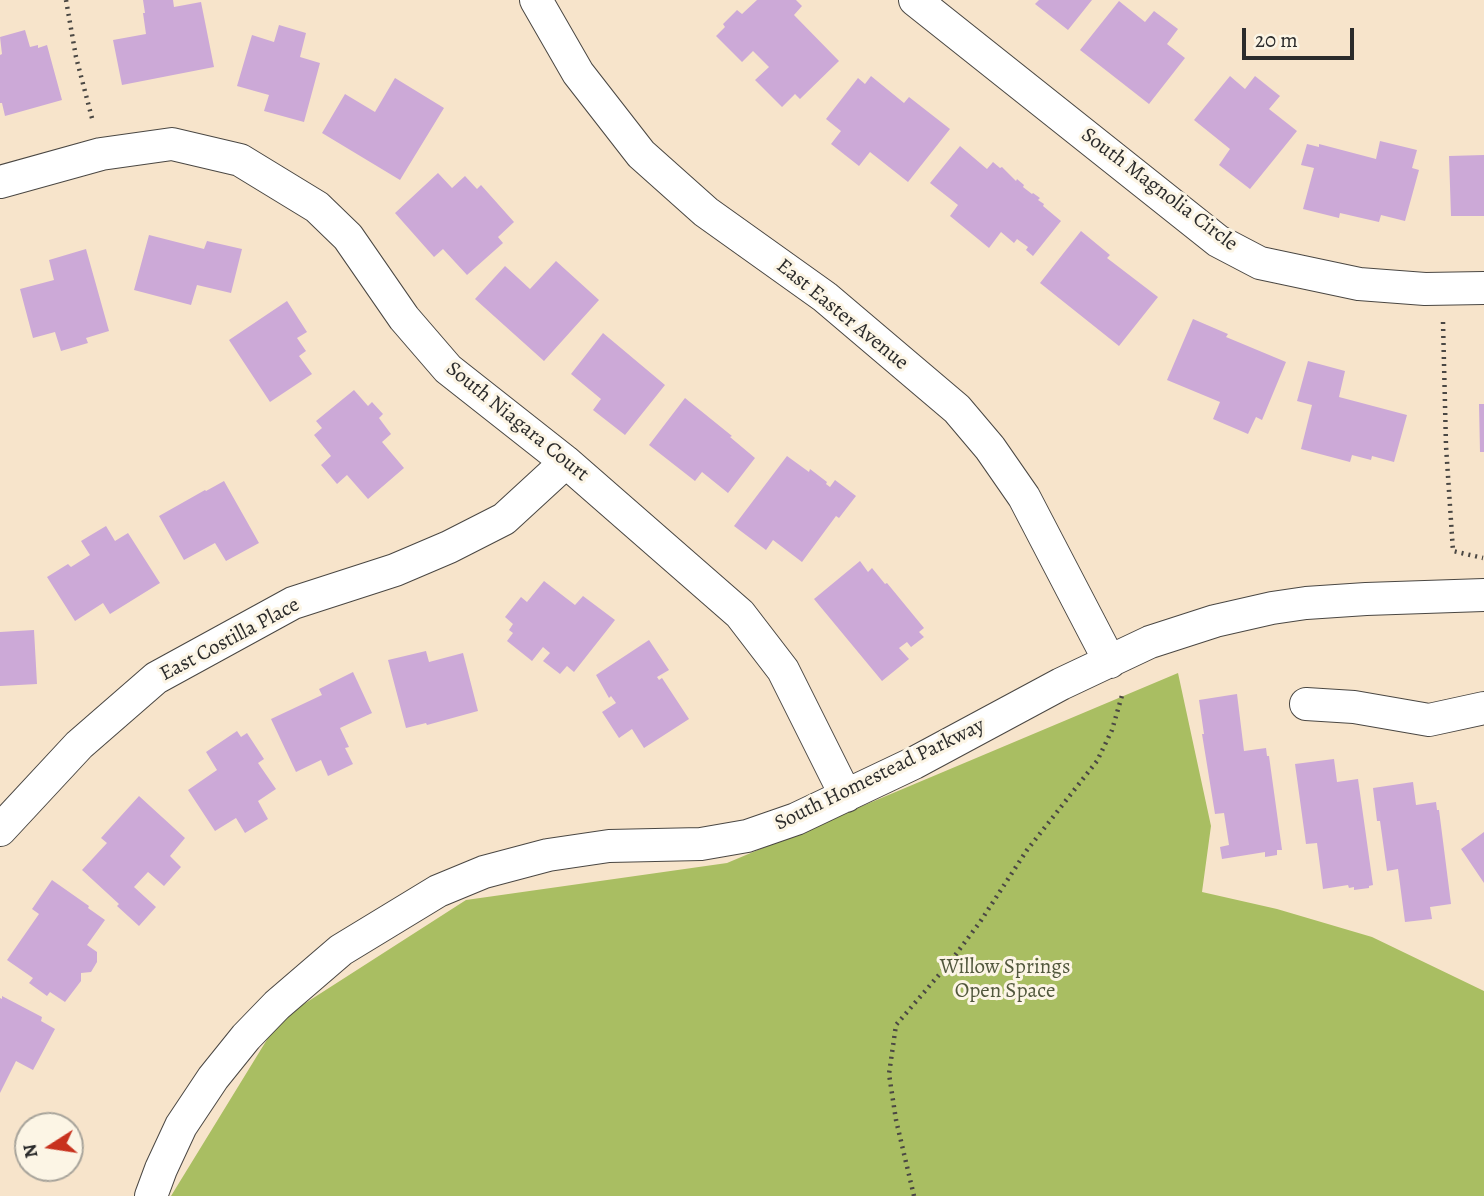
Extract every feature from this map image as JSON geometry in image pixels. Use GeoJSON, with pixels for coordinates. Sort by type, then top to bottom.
{"type":"FeatureCollection","features":[{"type":"Feature","properties":{"kind":"street","name":"East Easter Avenue"},"geometry":{"type":"LineString","coordinates":[[536,0],[578,73],[641,154],[706,212],[825,298],[957,409],[1024,497],[1111,662]]}},
{"type":"Feature","properties":{"kind":"street","name":"South Magnolia Circle"},"geometry":{"type":"LineString","coordinates":[[915,0],[1219,241],[1260,263],[1359,284],[1425,289],[1484,288]]}},
{"type":"Feature","properties":{"kind":"street","name":"South Niagara Court"},"geometry":{"type":"LineString","coordinates":[[0,182],[102,153],[172,144],[240,160],[317,207],[348,237],[404,318],[448,369],[566,462],[740,614],[783,670],[846,796]]}},
{"type":"Feature","properties":{"kind":"street","name":"East Costilla Place"},"geometry":{"type":"LineString","coordinates":[[4,819],[79,745],[156,678],[293,603],[395,570],[504,519],[566,462]]}},
{"type":"Feature","properties":{"kind":"street","name":"South Homestead Parkway"},"geometry":{"type":"LineString","coordinates":[[151,1196],[181,1126],[213,1078],[246,1037],[277,1005],[341,950],[438,891],[484,873],[548,855],[609,846],[701,844],[747,836],[796,819],[914,763],[1061,684],[1150,642],[1215,621],[1306,603],[1484,595]]}},
{"type":"Feature","properties":{"kind":"street"},"geometry":{"type":"LineString","coordinates":[[1306,704],[1354,707],[1429,720],[1484,708]]}},
{"type":"Feature","properties":{"kind":"path"},"geometry":{"type":"LineString","coordinates":[[66,0],[76,57],[102,153]]}},
{"type":"Feature","properties":{"kind":"path"},"geometry":{"type":"LineString","coordinates":[[1441,288],[1446,446],[1453,551],[1484,558]]}},
{"type":"Feature","properties":{"kind":"path"},"geometry":{"type":"LineString","coordinates":[[914,1196],[896,1120],[889,1074],[896,1025],[950,962],[1027,850],[1097,761],[1112,730],[1124,689],[1111,662]]}},
{"type":"Feature","properties":{"kind":"green space","name":"Willow Springs Open Space"},"geometry":{"type":"Polygon","coordinates":[[[1178,673],[1211,826],[1202,892],[1277,909],[1372,937],[1484,991],[1484,1196],[171,1196],[279,1020],[466,900],[727,863],[1178,673]]]}},
{"type":"Feature","properties":{"kind":"building"},"geometry":{"type":"Polygon","coordinates":[[[143,0],[173,0],[174,7],[201,2],[214,67],[122,85],[113,40],[146,34],[143,0]]]}},
{"type":"Feature","properties":{"kind":"building"},"geometry":{"type":"Polygon","coordinates":[[[757,0],[796,0],[802,6],[794,15],[839,61],[800,99],[795,94],[782,107],[755,80],[769,67],[753,51],[742,62],[716,36],[737,10],[742,14],[757,0]]]}},
{"type":"Feature","properties":{"kind":"building"},"geometry":{"type":"Polygon","coordinates":[[[1039,0],[1092,0],[1068,30],[1035,4],[1039,0]]]}},
{"type":"Feature","properties":{"kind":"building"},"geometry":{"type":"Polygon","coordinates":[[[1119,1],[1145,22],[1154,11],[1178,29],[1167,44],[1185,58],[1149,104],[1080,50],[1119,1]]]}},
{"type":"Feature","properties":{"kind":"building"},"geometry":{"type":"Polygon","coordinates":[[[279,25],[306,33],[300,57],[320,63],[304,122],[264,111],[269,95],[237,86],[252,35],[274,42],[279,25]]]}},
{"type":"Feature","properties":{"kind":"building"},"geometry":{"type":"Polygon","coordinates":[[[25,30],[30,47],[47,45],[62,100],[5,116],[0,103],[0,37],[25,30]]]}},
{"type":"Feature","properties":{"kind":"building"},"geometry":{"type":"Polygon","coordinates":[[[871,76],[904,103],[909,97],[950,129],[908,182],[870,152],[859,166],[831,144],[841,131],[826,119],[858,78],[865,84],[871,76]]]}},
{"type":"Feature","properties":{"kind":"building"},"geometry":{"type":"Polygon","coordinates":[[[1230,76],[1245,89],[1255,76],[1280,96],[1269,109],[1297,131],[1250,189],[1219,165],[1230,149],[1194,120],[1230,76]]]}},
{"type":"Feature","properties":{"kind":"building"},"geometry":{"type":"Polygon","coordinates":[[[395,78],[444,108],[400,180],[322,133],[345,94],[375,112],[395,78]]]}},
{"type":"Feature","properties":{"kind":"building"},"geometry":{"type":"Polygon","coordinates":[[[1380,141],[1417,150],[1412,168],[1419,170],[1405,221],[1381,215],[1379,222],[1340,213],[1339,218],[1303,209],[1314,168],[1301,165],[1307,144],[1319,147],[1319,144],[1376,159],[1380,141]]]}},
{"type":"Feature","properties":{"kind":"building"},"geometry":{"type":"Polygon","coordinates":[[[960,146],[987,169],[993,162],[1002,167],[1024,185],[1023,187],[1040,198],[1038,200],[1043,206],[1061,221],[1033,256],[1026,250],[1028,247],[1017,239],[1014,243],[1001,232],[989,248],[950,216],[958,205],[930,183],[960,146]]]}},
{"type":"Feature","properties":{"kind":"building"},"geometry":{"type":"Polygon","coordinates":[[[1484,155],[1484,216],[1451,216],[1449,156],[1484,155]]]}},
{"type":"Feature","properties":{"kind":"building"},"geometry":{"type":"Polygon","coordinates":[[[438,173],[452,188],[465,176],[477,189],[481,185],[514,222],[498,237],[503,243],[467,275],[443,249],[434,257],[395,213],[438,173]]]}},
{"type":"Feature","properties":{"kind":"building"},"geometry":{"type":"Polygon","coordinates":[[[1081,231],[1110,255],[1107,258],[1158,297],[1119,346],[1040,283],[1081,231]]]}},
{"type":"Feature","properties":{"kind":"building"},"geometry":{"type":"Polygon","coordinates":[[[149,235],[204,249],[207,241],[242,249],[231,293],[197,285],[191,305],[134,290],[149,235]]]}},
{"type":"Feature","properties":{"kind":"building"},"geometry":{"type":"Polygon","coordinates":[[[86,249],[109,331],[86,338],[88,343],[61,351],[55,332],[33,338],[20,289],[54,280],[49,260],[86,249]]]}},
{"type":"Feature","properties":{"kind":"building"},"geometry":{"type":"Polygon","coordinates":[[[556,261],[599,300],[544,361],[475,299],[505,266],[530,289],[556,261]]]}},
{"type":"Feature","properties":{"kind":"building"},"geometry":{"type":"Polygon","coordinates":[[[287,301],[307,332],[297,338],[306,351],[299,356],[312,374],[270,402],[229,340],[287,301]]]}},
{"type":"Feature","properties":{"kind":"building"},"geometry":{"type":"Polygon","coordinates":[[[1193,319],[1228,334],[1226,337],[1286,362],[1262,420],[1256,417],[1248,434],[1213,419],[1220,402],[1167,380],[1193,319]]]}},
{"type":"Feature","properties":{"kind":"building"},"geometry":{"type":"Polygon","coordinates":[[[603,333],[665,385],[625,435],[593,410],[601,399],[571,374],[603,333]]]}},
{"type":"Feature","properties":{"kind":"building"},"geometry":{"type":"Polygon","coordinates":[[[1308,361],[1345,371],[1339,397],[1407,415],[1394,462],[1372,456],[1371,460],[1352,455],[1350,462],[1301,449],[1312,405],[1297,401],[1308,361]]]}},
{"type":"Feature","properties":{"kind":"building"},"geometry":{"type":"Polygon","coordinates":[[[354,390],[368,406],[372,402],[383,414],[379,418],[391,434],[382,442],[404,468],[368,499],[347,475],[337,484],[321,465],[331,456],[314,435],[322,428],[316,421],[354,390]]]}},
{"type":"Feature","properties":{"kind":"building"},"geometry":{"type":"Polygon","coordinates":[[[685,398],[755,458],[728,493],[702,472],[695,481],[649,445],[685,398]]]}},
{"type":"Feature","properties":{"kind":"building"},"geometry":{"type":"Polygon","coordinates":[[[1479,404],[1484,404],[1484,452],[1480,452],[1479,404]]]}},
{"type":"Feature","properties":{"kind":"building"},"geometry":{"type":"Polygon","coordinates":[[[787,456],[809,472],[810,469],[830,487],[835,480],[856,496],[839,518],[836,516],[802,562],[773,540],[766,550],[734,526],[787,456]]]}},
{"type":"Feature","properties":{"kind":"building"},"geometry":{"type":"Polygon","coordinates":[[[224,481],[259,543],[226,561],[215,543],[184,560],[159,516],[224,481]]]}},
{"type":"Feature","properties":{"kind":"building"},"geometry":{"type":"Polygon","coordinates":[[[106,526],[115,541],[128,533],[160,583],[110,614],[103,603],[75,621],[47,577],[90,555],[81,541],[106,526]]]}},
{"type":"Feature","properties":{"kind":"building"},"geometry":{"type":"Polygon","coordinates":[[[860,561],[868,572],[872,568],[885,584],[887,583],[924,628],[919,632],[924,637],[911,647],[907,642],[899,648],[909,659],[882,681],[814,599],[860,561]]]}},
{"type":"Feature","properties":{"kind":"building"},"geometry":{"type":"Polygon","coordinates":[[[544,581],[575,605],[583,596],[615,620],[574,672],[567,666],[560,674],[543,661],[550,653],[543,647],[532,661],[507,641],[513,633],[509,630],[513,624],[505,617],[521,597],[527,602],[544,581]]]}},
{"type":"Feature","properties":{"kind":"building"},"geometry":{"type":"Polygon","coordinates":[[[34,630],[37,684],[0,686],[0,632],[34,630]]]}},
{"type":"Feature","properties":{"kind":"building"},"geometry":{"type":"Polygon","coordinates":[[[649,640],[669,670],[657,677],[659,680],[662,678],[689,719],[644,748],[632,729],[619,738],[602,712],[616,703],[611,696],[609,698],[596,675],[649,640]]]}},
{"type":"Feature","properties":{"kind":"building"},"geometry":{"type":"Polygon","coordinates":[[[426,651],[429,662],[463,653],[478,711],[406,728],[388,660],[426,651]]]}},
{"type":"Feature","properties":{"kind":"building"},"geometry":{"type":"Polygon","coordinates":[[[353,672],[372,713],[340,728],[353,764],[328,776],[321,760],[296,772],[271,719],[322,695],[319,689],[353,672]]]}},
{"type":"Feature","properties":{"kind":"building"},"geometry":{"type":"Polygon","coordinates":[[[1237,694],[1244,751],[1266,748],[1269,756],[1282,850],[1277,850],[1277,855],[1265,857],[1265,852],[1222,859],[1220,847],[1229,845],[1224,813],[1215,814],[1199,700],[1237,694]]]}},
{"type":"Feature","properties":{"kind":"building"},"geometry":{"type":"Polygon","coordinates":[[[237,731],[241,737],[247,733],[264,759],[258,763],[276,789],[258,801],[268,819],[245,833],[236,818],[215,831],[188,790],[217,770],[206,752],[237,731]]]}},
{"type":"Feature","properties":{"kind":"building"},"geometry":{"type":"Polygon","coordinates":[[[1334,759],[1337,782],[1358,779],[1373,885],[1369,888],[1354,890],[1354,887],[1349,888],[1348,885],[1323,889],[1317,843],[1306,844],[1295,764],[1334,759]]]}},
{"type":"Feature","properties":{"kind":"building"},"geometry":{"type":"Polygon","coordinates":[[[1413,782],[1416,805],[1436,802],[1439,810],[1451,904],[1430,907],[1432,919],[1405,922],[1398,869],[1387,871],[1373,788],[1413,782]]]}},
{"type":"Feature","properties":{"kind":"building"},"geometry":{"type":"Polygon","coordinates":[[[139,796],[185,838],[170,856],[181,867],[164,886],[148,872],[134,887],[156,907],[139,926],[82,870],[107,843],[101,838],[139,796]]]}},
{"type":"Feature","properties":{"kind":"building"},"geometry":{"type":"Polygon","coordinates":[[[1484,832],[1484,883],[1461,849],[1484,832]]]}},
{"type":"Feature","properties":{"kind":"building"},"geometry":{"type":"Polygon","coordinates":[[[52,880],[105,920],[87,945],[97,952],[97,962],[91,972],[81,973],[81,981],[65,1002],[50,992],[47,996],[29,983],[33,978],[7,960],[39,914],[32,909],[52,880]]]}},
{"type":"Feature","properties":{"kind":"building"},"geometry":{"type":"Polygon","coordinates":[[[2,996],[42,1017],[41,1021],[55,1029],[33,1070],[16,1061],[0,1093],[0,998],[2,999],[2,996]]]}}]}
